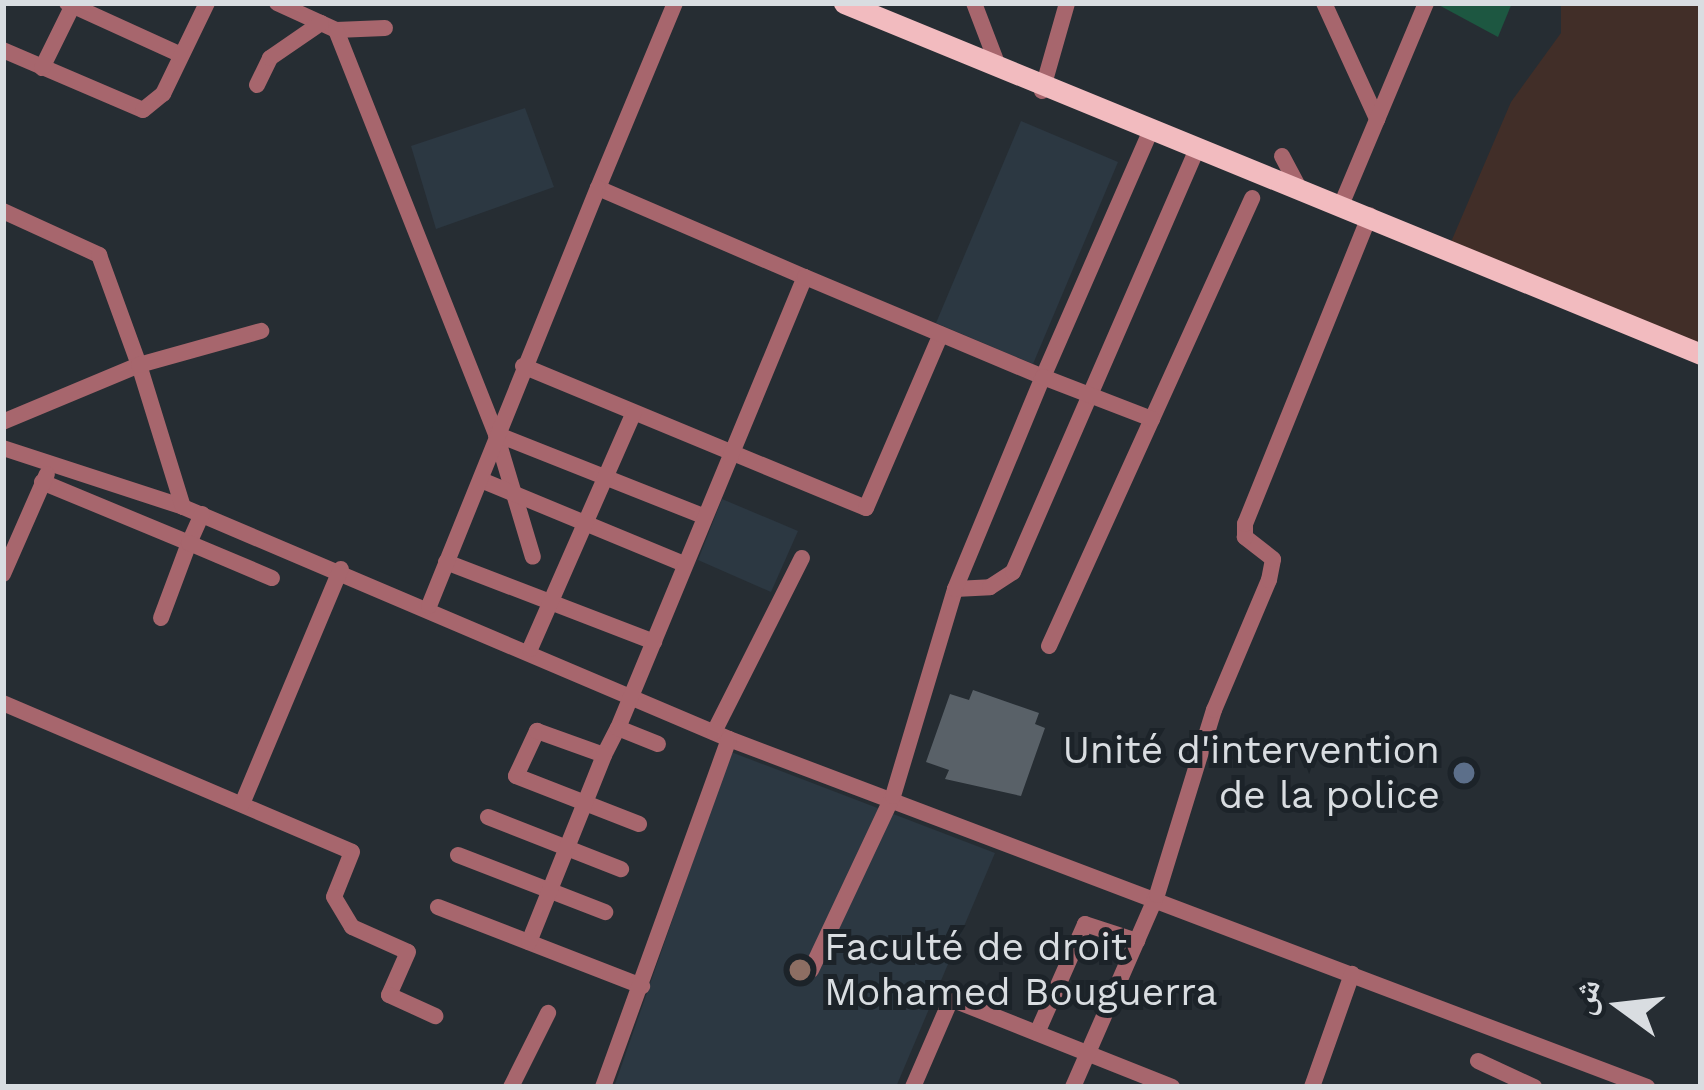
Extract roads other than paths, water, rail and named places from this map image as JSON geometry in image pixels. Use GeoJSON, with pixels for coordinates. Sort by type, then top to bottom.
{"type":"FeatureCollection","features":[{"type":"Feature","properties":{"kind":"main road"},"geometry":{"type":"LineString","coordinates":[[844,3],[998,66],[1042,92],[1342,203],[1701,354]]}},
{"type":"Feature","properties":{"kind":"street"},"geometry":{"type":"LineString","coordinates":[[3,50],[143,110],[181,56],[207,3]]}},
{"type":"Feature","properties":{"kind":"street"},"geometry":{"type":"LineString","coordinates":[[277,3],[328,27],[385,28]]}},
{"type":"Feature","properties":{"kind":"street"},"geometry":{"type":"LineString","coordinates":[[429,606],[523,366],[675,3]]}},
{"type":"Feature","properties":{"kind":"street"},"geometry":{"type":"LineString","coordinates":[[974,3],[998,66]]}},
{"type":"Feature","properties":{"kind":"street"},"geometry":{"type":"LineString","coordinates":[[1042,92],[1067,3]]}},
{"type":"Feature","properties":{"kind":"street"},"geometry":{"type":"LineString","coordinates":[[1324,3],[1377,119]]}},
{"type":"Feature","properties":{"kind":"street"},"geometry":{"type":"LineString","coordinates":[[1342,203],[1426,3]]}},
{"type":"Feature","properties":{"kind":"street"},"geometry":{"type":"LineString","coordinates":[[42,68],[72,4],[181,56]]}},
{"type":"Feature","properties":{"kind":"street"},"geometry":{"type":"LineString","coordinates":[[257,85],[270,58],[328,27]]}},
{"type":"Feature","properties":{"kind":"street"},"geometry":{"type":"LineString","coordinates":[[328,27],[496,434],[533,556]]}},
{"type":"Feature","properties":{"kind":"street"},"geometry":{"type":"LineString","coordinates":[[811,970],[892,796],[955,589],[1151,130]]}},
{"type":"Feature","properties":{"kind":"street"},"geometry":{"type":"LineString","coordinates":[[955,589],[990,587],[1013,572],[1197,148]]}},
{"type":"Feature","properties":{"kind":"street"},"geometry":{"type":"LineString","coordinates":[[1282,156],[1298,186]]}},
{"type":"Feature","properties":{"kind":"street"},"geometry":{"type":"LineString","coordinates":[[598,188],[1152,419]]}},
{"type":"Feature","properties":{"kind":"street"},"geometry":{"type":"LineString","coordinates":[[1049,646],[1252,198]]}},
{"type":"Feature","properties":{"kind":"street"},"geometry":{"type":"LineString","coordinates":[[3,212],[100,255],[183,507]]}},
{"type":"Feature","properties":{"kind":"street"},"geometry":{"type":"LineString","coordinates":[[1073,1087],[1157,895],[1214,710],[1269,580],[1273,560],[1245,537],[1245,524],[1370,215]]}},
{"type":"Feature","properties":{"kind":"street"},"geometry":{"type":"LineString","coordinates":[[529,942],[805,277]]}},
{"type":"Feature","properties":{"kind":"street"},"geometry":{"type":"LineString","coordinates":[[3,422],[139,365],[261,331]]}},
{"type":"Feature","properties":{"kind":"street"},"geometry":{"type":"LineString","coordinates":[[523,366],[866,508],[940,334]]}},
{"type":"Feature","properties":{"kind":"street"},"geometry":{"type":"LineString","coordinates":[[530,650],[633,414]]}},
{"type":"Feature","properties":{"kind":"street"},"geometry":{"type":"LineString","coordinates":[[496,434],[703,516]]}},
{"type":"Feature","properties":{"kind":"street"},"geometry":{"type":"LineString","coordinates":[[3,448],[202,514],[429,606],[722,735],[1157,895],[1647,1087]]}},
{"type":"Feature","properties":{"kind":"street"},"geometry":{"type":"LineString","coordinates":[[3,574],[54,463]]}},
{"type":"Feature","properties":{"kind":"street"},"geometry":{"type":"LineString","coordinates":[[481,480],[685,564]]}},
{"type":"Feature","properties":{"kind":"street"},"geometry":{"type":"LineString","coordinates":[[42,482],[272,578]]}},
{"type":"Feature","properties":{"kind":"street"},"geometry":{"type":"LineString","coordinates":[[161,618],[202,514]]}},
{"type":"Feature","properties":{"kind":"street"},"geometry":{"type":"LineString","coordinates":[[603,1087],[642,986],[722,735],[802,558]]}},
{"type":"Feature","properties":{"kind":"street"},"geometry":{"type":"LineString","coordinates":[[446,562],[654,642]]}},
{"type":"Feature","properties":{"kind":"street"},"geometry":{"type":"LineString","coordinates":[[242,804],[321,594],[341,569]]}},
{"type":"Feature","properties":{"kind":"street"},"geometry":{"type":"LineString","coordinates":[[3,704],[352,852],[334,897],[352,927],[408,952],[389,994],[435,1016]]}},
{"type":"Feature","properties":{"kind":"street"},"geometry":{"type":"LineString","coordinates":[[617,728],[658,743]]}},
{"type":"Feature","properties":{"kind":"street"},"geometry":{"type":"LineString","coordinates":[[604,755],[537,730],[516,776],[639,824]]}},
{"type":"Feature","properties":{"kind":"street"},"geometry":{"type":"LineString","coordinates":[[488,817],[621,869]]}},
{"type":"Feature","properties":{"kind":"street"},"geometry":{"type":"LineString","coordinates":[[458,855],[605,912]]}},
{"type":"Feature","properties":{"kind":"street"},"geometry":{"type":"LineString","coordinates":[[438,907],[642,986]]}},
{"type":"Feature","properties":{"kind":"street"},"geometry":{"type":"LineString","coordinates":[[1037,1033],[1085,924],[1137,941]]}},
{"type":"Feature","properties":{"kind":"street"},"geometry":{"type":"LineString","coordinates":[[1312,1087],[1352,974]]}},
{"type":"Feature","properties":{"kind":"street"},"geometry":{"type":"LineString","coordinates":[[914,1087],[951,999],[1172,1087]]}},
{"type":"Feature","properties":{"kind":"street"},"geometry":{"type":"LineString","coordinates":[[511,1087],[548,1013]]}},
{"type":"Feature","properties":{"kind":"street"},"geometry":{"type":"LineString","coordinates":[[1478,1061],[1534,1087]]}},
{"type":"Feature","properties":{"kind":"place","name":"Unité d'intervention de la police"},"geometry":{"type":"Point","coordinates":[1464,773]}},
{"type":"Feature","properties":{"kind":"place","name":"Faculté de droit Mohamed Bouguerra"},"geometry":{"type":"Point","coordinates":[800,970]}}]}
